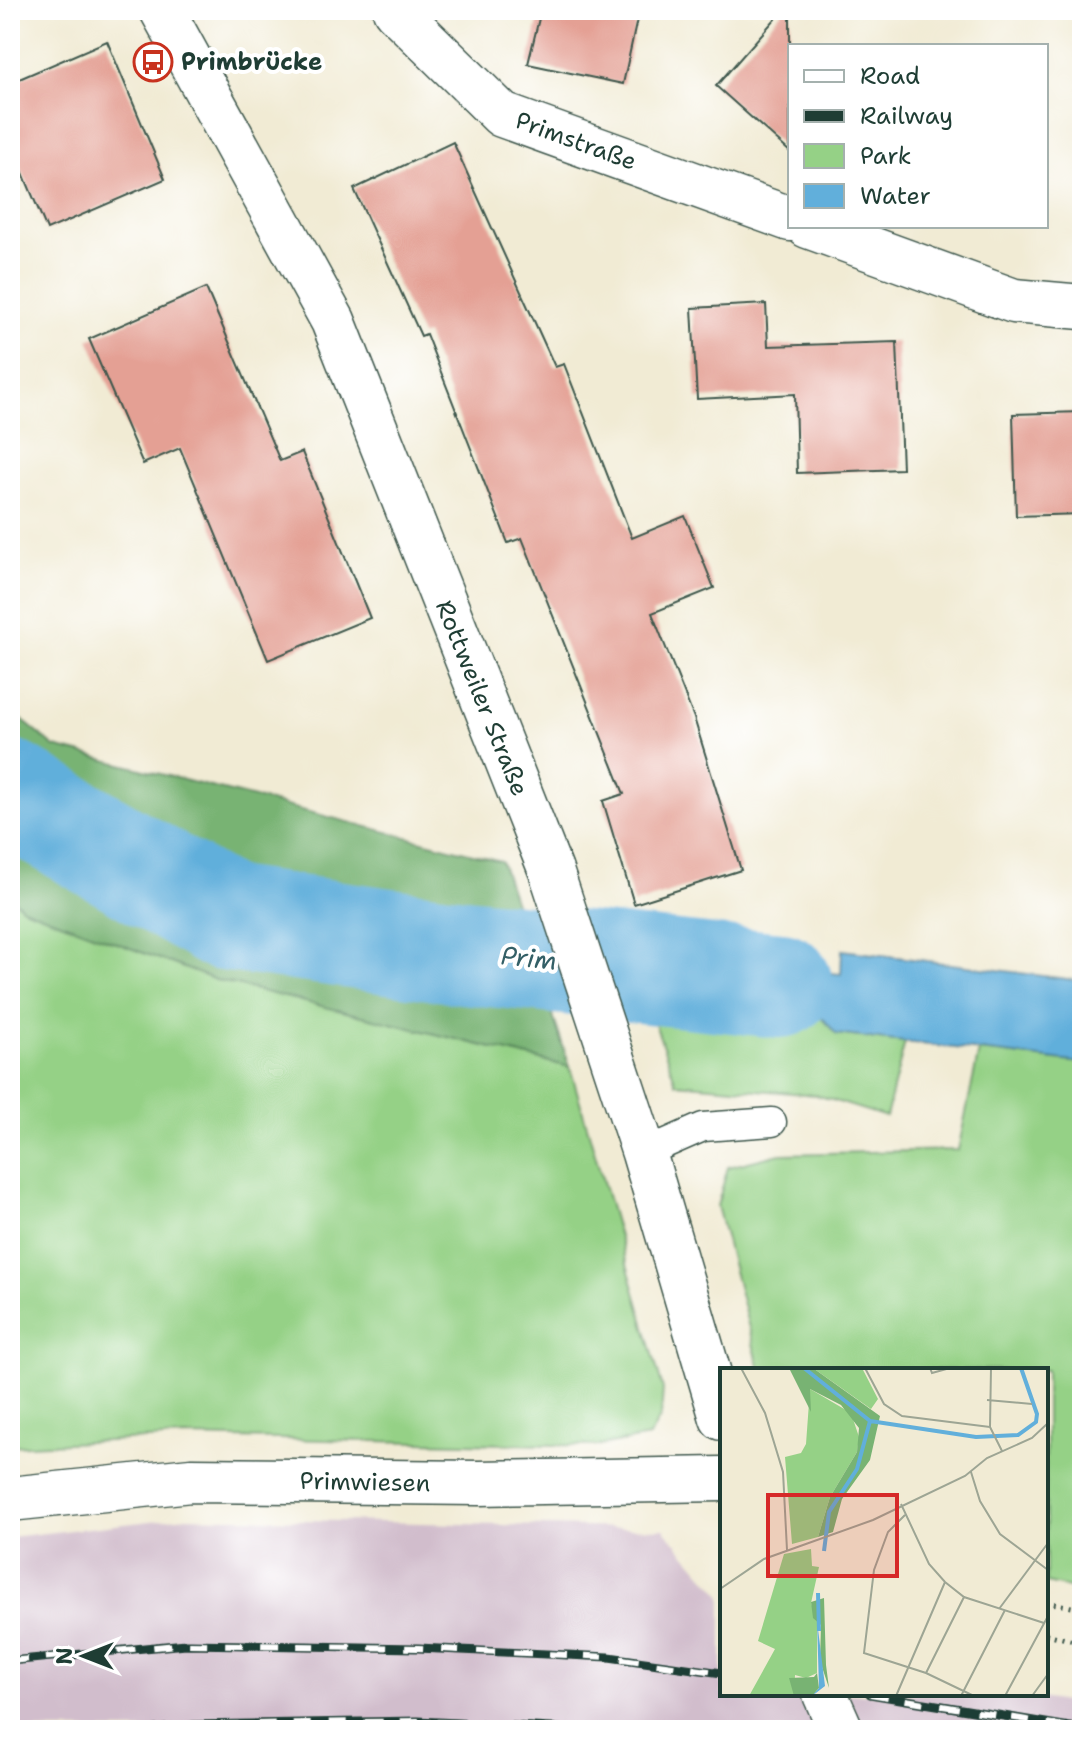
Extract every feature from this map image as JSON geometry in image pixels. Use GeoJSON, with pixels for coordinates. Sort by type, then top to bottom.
{"type":"FeatureCollection","features":[{"type":"Feature","properties":{"kind":"street","name":"Rottweiler Straße"},"geometry":{"type":"LineString","coordinates":[[162,10],[333,321],[551,871],[644,1153],[720,1411]]}},
{"type":"Feature","properties":{"kind":"street","name":"Primstraße"},"geometry":{"type":"LineString","coordinates":[[395,10],[502,115],[788,218]]}},
{"type":"Feature","properties":{"kind":"street"},"geometry":{"type":"LineString","coordinates":[[813,228],[1014,301],[1082,307]]}},
{"type":"Feature","properties":{"kind":"street","name":"Primwiesen"},"geometry":{"type":"LineString","coordinates":[[10,1499],[191,1480],[479,1483],[720,1479]]}},
{"type":"Feature","properties":{"kind":"street"},"geometry":{"type":"LineString","coordinates":[[826,1696],[841,1730]]}},
{"type":"Feature","properties":{"kind":"lane"},"geometry":{"type":"LineString","coordinates":[[644,1153],[703,1127],[772,1122]]}},
{"type":"Feature","properties":{"kind":"path"},"geometry":{"type":"LineString","coordinates":[[1048,1602],[1082,1609]]}},
{"type":"Feature","properties":{"kind":"path"},"geometry":{"type":"LineString","coordinates":[[1048,1634],[1082,1643]]}},
{"type":"Feature","properties":{"kind":"shaded area"},"geometry":{"type":"Polygon","coordinates":[[[186,1517],[664,1529],[720,1594],[720,1696],[1029,1696],[1082,1705],[1082,1730],[10,1730],[10,1537],[186,1517]]]}},
{"type":"Feature","properties":{"kind":"green space"},"geometry":{"type":"Polygon","coordinates":[[[10,710],[55,747],[501,861],[570,1067],[216,980],[23,908],[10,896],[10,710]]]}},
{"type":"Feature","properties":{"kind":"green space"},"geometry":{"type":"Polygon","coordinates":[[[10,896],[23,908],[216,980],[570,1067],[663,1389],[661,1416],[649,1437],[599,1446],[185,1437],[10,1446],[10,896]]]}},
{"type":"Feature","properties":{"kind":"green space"},"geometry":{"type":"Polygon","coordinates":[[[646,998],[779,1017],[817,1011],[836,1034],[905,1042],[886,1117],[816,1095],[676,1083],[646,998]]]}},
{"type":"Feature","properties":{"kind":"green space"},"geometry":{"type":"Polygon","coordinates":[[[979,1051],[1082,1063],[1082,1591],[1048,1583],[1048,1368],[759,1368],[717,1206],[728,1167],[780,1154],[958,1150],[979,1051]]]}},
{"type":"Feature","properties":{"kind":"water"},"geometry":{"type":"Polygon","coordinates":[[[623,936],[781,962],[800,970],[841,974],[842,950],[1082,981],[1082,1063],[836,1034],[817,1011],[779,1017],[646,998],[623,936]]]}},
{"type":"Feature","properties":{"kind":"pier"},"geometry":{"type":"Polygon","coordinates":[[[622,932],[647,1002],[642,1000],[620,937],[622,932]]]}},
{"type":"Feature","properties":{"kind":"building"},"geometry":{"type":"Polygon","coordinates":[[[541,10],[639,10],[623,84],[528,64],[541,10]]]}},
{"type":"Feature","properties":{"kind":"building"},"geometry":{"type":"Polygon","coordinates":[[[783,10],[790,10],[788,150],[716,86],[783,10]]]}},
{"type":"Feature","properties":{"kind":"building"},"geometry":{"type":"Polygon","coordinates":[[[107,41],[165,179],[47,230],[10,142],[10,83],[107,41]]]}},
{"type":"Feature","properties":{"kind":"building"},"geometry":{"type":"Polygon","coordinates":[[[453,142],[555,367],[564,364],[632,538],[685,516],[714,588],[652,613],[694,718],[741,870],[634,904],[603,801],[624,794],[522,538],[508,543],[426,334],[421,336],[354,189],[453,142]]]}},
{"type":"Feature","properties":{"kind":"building"},"geometry":{"type":"Polygon","coordinates":[[[206,288],[280,461],[302,452],[370,618],[268,660],[180,448],[143,464],[89,339],[206,288]]]}},
{"type":"Feature","properties":{"kind":"building"},"geometry":{"type":"Polygon","coordinates":[[[766,304],[768,346],[897,342],[902,469],[797,473],[795,394],[697,399],[692,308],[766,304]]]}},
{"type":"Feature","properties":{"kind":"building"},"geometry":{"type":"Polygon","coordinates":[[[1082,412],[1082,514],[1016,516],[1013,414],[1082,412]]]}},
{"type":"Feature","properties":{"kind":"waterway","name":"Prim"},"geometry":{"type":"LineString","coordinates":[[10,793],[224,918],[454,950],[780,985]]}},
{"type":"Feature","properties":{"kind":"railway"},"geometry":{"type":"LineString","coordinates":[[10,1661],[186,1644],[418,1648],[609,1657],[720,1673]]}},
{"type":"Feature","properties":{"kind":"railway"},"geometry":{"type":"LineString","coordinates":[[882,1696],[1082,1729]]}},
{"type":"Feature","properties":{"kind":"railway"},"geometry":{"type":"LineString","coordinates":[[149,1730],[194,1725],[418,1721],[591,1730]]}},
{"type":"Feature","properties":{"kind":"place","name":"Primbrücke"},"geometry":{"type":"Point","coordinates":[153,62]}}]}
